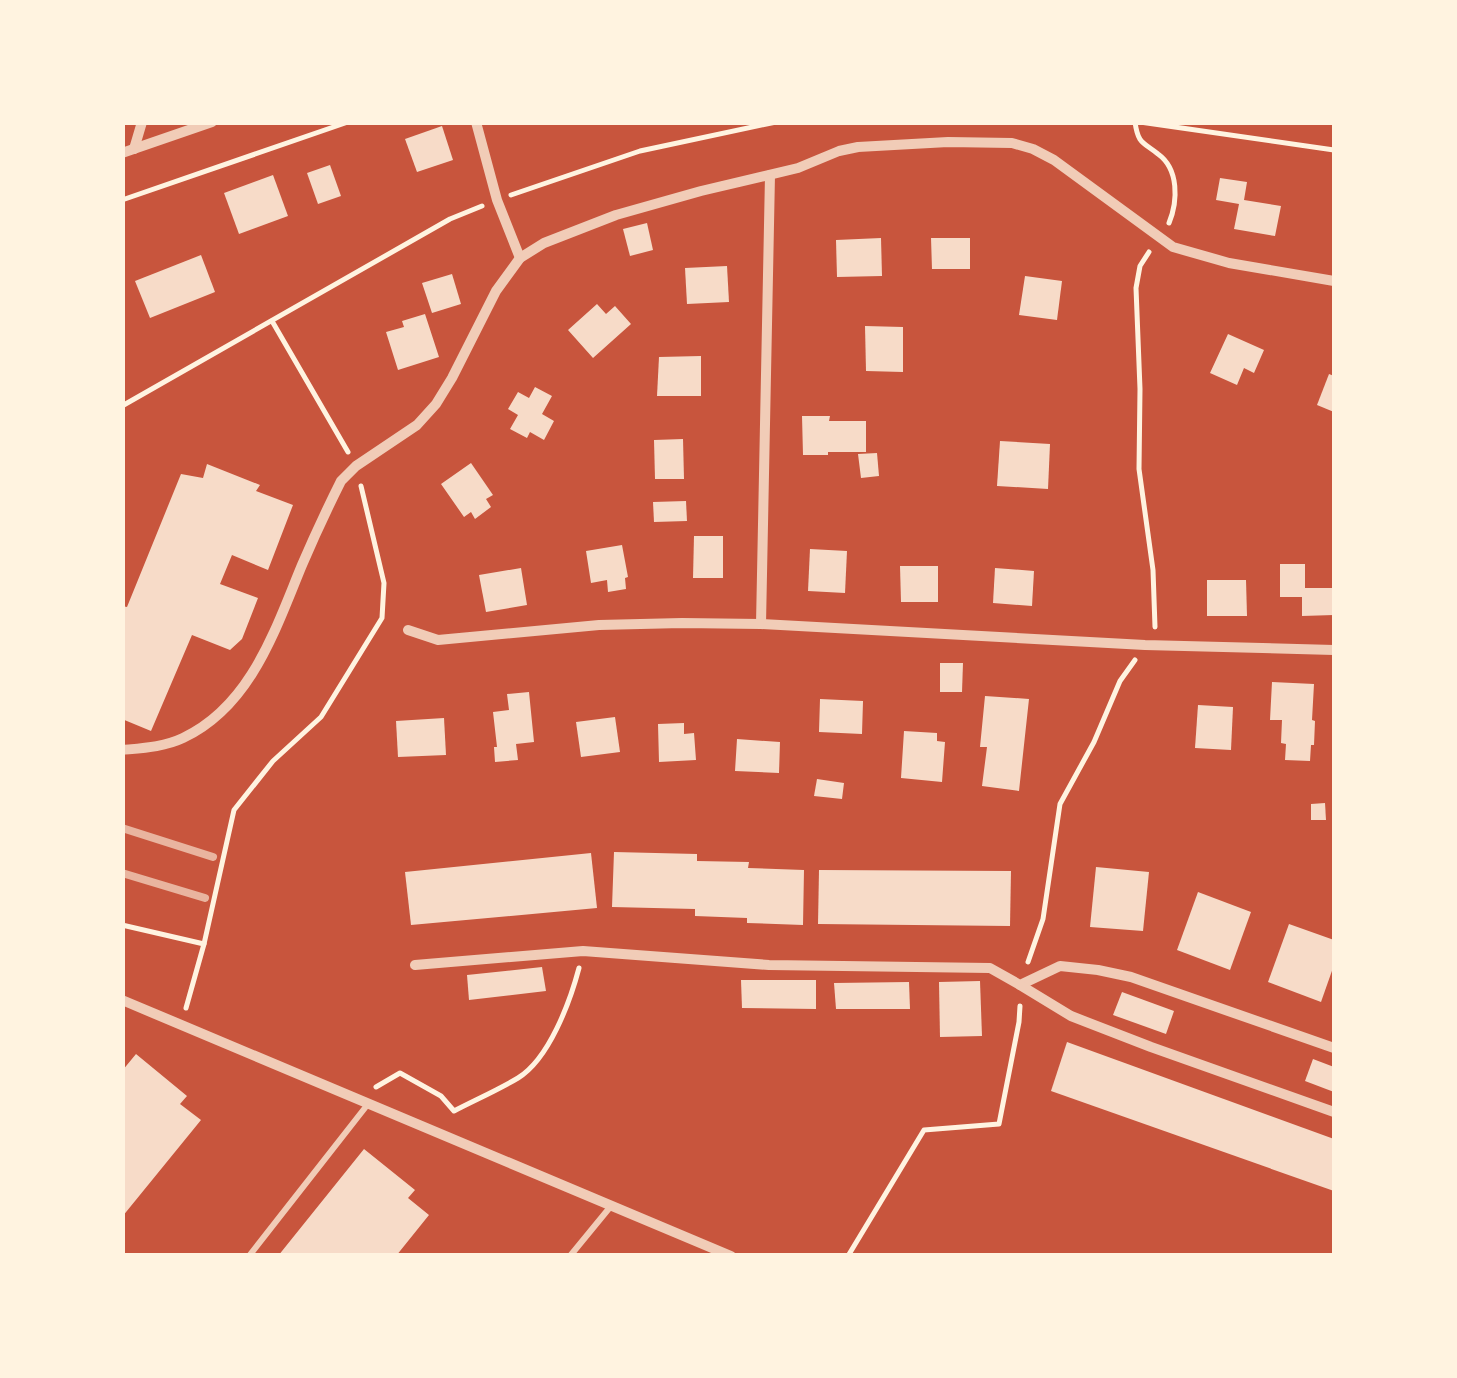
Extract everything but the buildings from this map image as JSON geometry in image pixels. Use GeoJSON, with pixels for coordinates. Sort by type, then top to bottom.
{"type":"FeatureCollection","features":[{"type":"Feature","properties":{"kind":"street"},"geometry":{"type":"LineString","coordinates":[[128,151],[142,122]]}},
{"type":"Feature","properties":{"kind":"street"},"geometry":{"type":"LineString","coordinates":[[128,151],[212,122]]}},
{"type":"Feature","properties":{"kind":"street"},"geometry":{"type":"LineString","coordinates":[[476,122],[497,200],[520,258]]}},
{"type":"Feature","properties":{"kind":"street"},"geometry":{"type":"LineString","coordinates":[[122,750],[150,748],[182,738],[232,702],[275,632],[340,481],[416,425],[436,404],[496,291],[520,258],[544,243],[616,216],[798,168],[838,151],[948,142],[1012,143],[1033,149],[1064,166],[1172,247],[1203,257],[1334,281]]}},
{"type":"Feature","properties":{"kind":"street"},"geometry":{"type":"LineString","coordinates":[[761,624],[770,176]]}},
{"type":"Feature","properties":{"kind":"street"},"geometry":{"type":"LineString","coordinates":[[408,630],[438,640],[640,623],[761,624],[1149,645],[1334,650]]}},
{"type":"Feature","properties":{"kind":"street"},"geometry":{"type":"LineString","coordinates":[[415,964],[583,951],[769,966],[990,968],[1071,1016],[1334,1112]]}},
{"type":"Feature","properties":{"kind":"street"},"geometry":{"type":"LineString","coordinates":[[1020,985],[1060,966],[1114,974],[1334,1048]]}},
{"type":"Feature","properties":{"kind":"street"},"geometry":{"type":"LineString","coordinates":[[122,1000],[731,1256]]}},
{"type":"Feature","properties":{"kind":"lane"},"geometry":{"type":"LineString","coordinates":[[250,1256],[362,1102]]}},
{"type":"Feature","properties":{"kind":"lane"},"geometry":{"type":"LineString","coordinates":[[570,1256],[612,1206]]}},
{"type":"Feature","properties":{"kind":"path"},"geometry":{"type":"LineString","coordinates":[[122,200],[348,122]]}},
{"type":"Feature","properties":{"kind":"path"},"geometry":{"type":"LineString","coordinates":[[122,406],[450,220],[640,151],[776,122]]}},
{"type":"Feature","properties":{"kind":"path"},"geometry":{"type":"LineString","coordinates":[[1160,238],[1172,218],[1174,179],[1161,155],[1137,137],[1138,122],[1334,150]]}},
{"type":"Feature","properties":{"kind":"path"},"geometry":{"type":"LineString","coordinates":[[848,1256],[924,1130],[999,1124],[1020,1022],[1020,985],[1043,919],[1060,804],[1094,742],[1120,681],[1149,645],[1155,606],[1138,469],[1136,288],[1140,266]]}},
{"type":"Feature","properties":{"kind":"path"},"geometry":{"type":"LineString","coordinates":[[191,992],[234,810],[274,762],[321,717],[382,618],[384,583],[356,466],[272,321]]}},
{"type":"Feature","properties":{"kind":"path"},"geometry":{"type":"LineString","coordinates":[[122,925],[204,944]]}},
{"type":"Feature","properties":{"kind":"path"},"geometry":{"type":"LineString","coordinates":[[362,1102],[400,1073],[441,1096],[454,1110],[522,1076],[548,1044],[570,1001],[583,951]]}},
{"type":"Feature","properties":{"kind":"railway"},"geometry":{"type":"LineString","coordinates":[[122,828],[213,857]]}},
{"type":"Feature","properties":{"kind":"railway"},"geometry":{"type":"LineString","coordinates":[[122,873],[205,898]]}}]}
